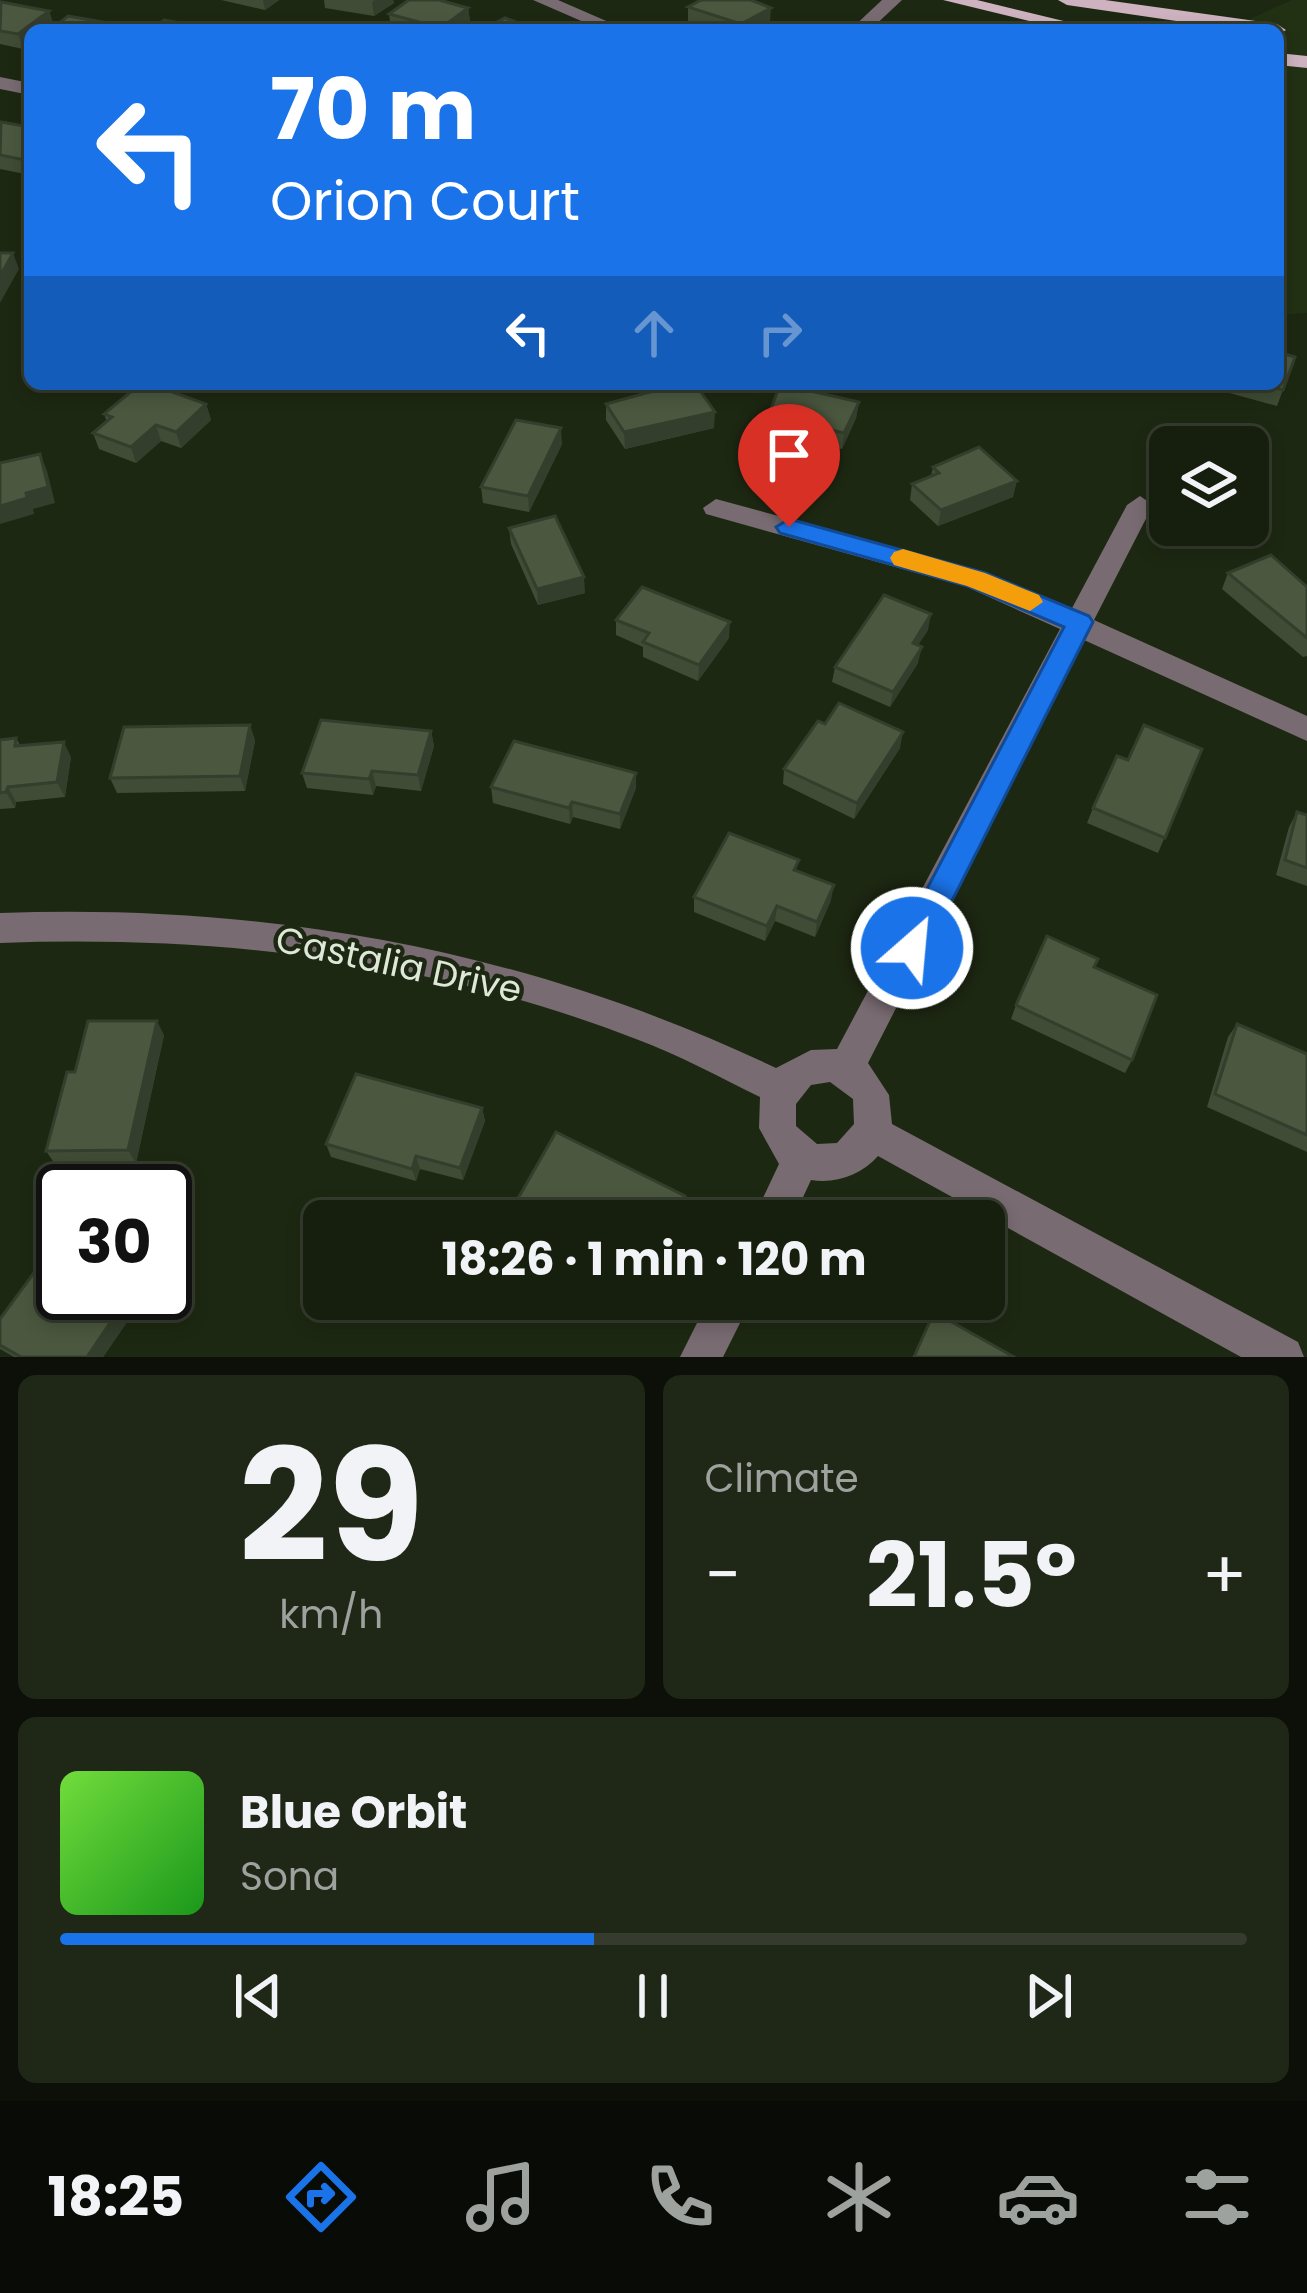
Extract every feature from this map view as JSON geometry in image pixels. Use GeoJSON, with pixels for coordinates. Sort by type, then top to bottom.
{"type":"FeatureCollection","features":[{"type":"Feature","properties":{"kind":"main road"},"geometry":{"type":"LineString","coordinates":[[952,0],[1063,24]]}},
{"type":"Feature","properties":{"kind":"main road"},"geometry":{"type":"LineString","coordinates":[[1067,0],[1233,24]]}},
{"type":"Feature","properties":{"kind":"street"},"geometry":{"type":"LineString","coordinates":[[542,0],[604,24]]}},
{"type":"Feature","properties":{"kind":"street"},"geometry":{"type":"LineString","coordinates":[[866,24],[893,0]]}},
{"type":"Feature","properties":{"kind":"street"},"geometry":{"type":"LineString","coordinates":[[845,1071],[1140,505]]}},
{"type":"Feature","properties":{"kind":"street"},"geometry":{"type":"LineString","coordinates":[[716,508],[976,579],[1307,729]]}},
{"type":"Feature","properties":{"kind":"street","name":"Castalia Drive"},"geometry":{"type":"LineString","coordinates":[[0,928],[77,923],[190,928],[311,940],[466,970],[639,1023],[780,1088]]}},
{"type":"Feature","properties":{"kind":"street"},"geometry":{"type":"LineString","coordinates":[[815,1066],[845,1071],[868,1091],[874,1105],[874,1134],[865,1147],[837,1161],[803,1156],[780,1132],[774,1118],[780,1088],[789,1077],[815,1066]]}},
{"type":"Feature","properties":{"kind":"street"},"geometry":{"type":"LineString","coordinates":[[874,1134],[1282,1357]]}},
{"type":"Feature","properties":{"kind":"street"},"geometry":{"type":"LineString","coordinates":[[782,1200],[803,1156]]}},
{"type":"Feature","properties":{"kind":"street"},"geometry":{"type":"LineString","coordinates":[[701,1357],[720,1320]]}},
{"type":"Feature","properties":{"kind":"shaded area"},"geometry":{"type":"Polygon","coordinates":[[[1292,0],[1307,0],[1307,313],[1284,315],[1284,24],[1238,24],[1292,0]]]}},
{"type":"Feature","properties":{"kind":"building"},"geometry":{"type":"Polygon","coordinates":[[[409,0],[439,0],[468,8],[446,24],[389,14],[409,0]]]}},
{"type":"Feature","properties":{"kind":"building"},"geometry":{"type":"Polygon","coordinates":[[[701,0],[751,0],[771,8],[741,24],[688,7],[701,0]]]}},
{"type":"Feature","properties":{"kind":"building"},"geometry":{"type":"Polygon","coordinates":[[[1,2],[49,11],[24,24],[18,34],[0,31],[1,2]]]}},
{"type":"Feature","properties":{"kind":"building"},"geometry":{"type":"Polygon","coordinates":[[[68,16],[114,24],[58,24],[68,16]]]}},
{"type":"Feature","properties":{"kind":"building"},"geometry":{"type":"Polygon","coordinates":[[[1,122],[24,126],[24,160],[0,155],[1,122]]]}},
{"type":"Feature","properties":{"kind":"building"},"geometry":{"type":"Polygon","coordinates":[[[0,253],[13,253],[0,276],[0,253]]]}},
{"type":"Feature","properties":{"kind":"building"},"geometry":{"type":"Polygon","coordinates":[[[1284,354],[1295,357],[1284,387],[1284,354]]]}},
{"type":"Feature","properties":{"kind":"building"},"geometry":{"type":"Polygon","coordinates":[[[133,390],[167,390],[206,404],[176,432],[156,425],[131,447],[93,433],[112,417],[104,414],[133,390]]]}},
{"type":"Feature","properties":{"kind":"building"},"geometry":{"type":"Polygon","coordinates":[[[657,390],[699,390],[715,412],[624,432],[606,404],[657,390]]]}},
{"type":"Feature","properties":{"kind":"building"},"geometry":{"type":"Polygon","coordinates":[[[778,390],[806,390],[859,402],[844,433],[769,415],[778,390]]]}},
{"type":"Feature","properties":{"kind":"building"},"geometry":{"type":"Polygon","coordinates":[[[516,420],[561,428],[528,496],[481,487],[516,420]]]}},
{"type":"Feature","properties":{"kind":"building"},"geometry":{"type":"Polygon","coordinates":[[[979,447],[1017,481],[941,510],[912,484],[939,473],[933,467],[979,447]]]}},
{"type":"Feature","properties":{"kind":"building"},"geometry":{"type":"Polygon","coordinates":[[[40,454],[48,487],[0,506],[0,463],[40,454]]]}},
{"type":"Feature","properties":{"kind":"building"},"geometry":{"type":"Polygon","coordinates":[[[555,516],[584,577],[537,589],[509,528],[555,516]]]}},
{"type":"Feature","properties":{"kind":"building"},"geometry":{"type":"Polygon","coordinates":[[[1271,555],[1307,587],[1307,638],[1228,573],[1271,555]]]}},
{"type":"Feature","properties":{"kind":"building"},"geometry":{"type":"Polygon","coordinates":[[[642,587],[730,622],[699,665],[643,642],[649,633],[616,620],[642,587]]]}},
{"type":"Feature","properties":{"kind":"building"},"geometry":{"type":"Polygon","coordinates":[[[884,595],[931,614],[913,643],[922,647],[893,692],[835,667],[884,595]]]}},
{"type":"Feature","properties":{"kind":"building"},"geometry":{"type":"Polygon","coordinates":[[[839,703],[903,732],[857,803],[784,769],[818,721],[825,724],[839,703]]]}},
{"type":"Feature","properties":{"kind":"building"},"geometry":{"type":"Polygon","coordinates":[[[321,720],[431,731],[418,775],[372,771],[369,779],[302,773],[321,720]]]}},
{"type":"Feature","properties":{"kind":"building"},"geometry":{"type":"Polygon","coordinates":[[[250,725],[240,776],[110,778],[124,727],[250,725]]]}},
{"type":"Feature","properties":{"kind":"building"},"geometry":{"type":"Polygon","coordinates":[[[1144,725],[1202,749],[1165,838],[1093,808],[1117,756],[1128,760],[1144,725]]]}},
{"type":"Feature","properties":{"kind":"building"},"geometry":{"type":"Polygon","coordinates":[[[16,738],[15,746],[64,742],[57,782],[8,787],[0,793],[0,740],[16,738]]]}},
{"type":"Feature","properties":{"kind":"building"},"geometry":{"type":"Polygon","coordinates":[[[514,741],[636,773],[620,814],[572,802],[569,808],[491,787],[514,741]]]}},
{"type":"Feature","properties":{"kind":"building"},"geometry":{"type":"Polygon","coordinates":[[[1297,812],[1307,815],[1307,868],[1285,860],[1297,812]]]}},
{"type":"Feature","properties":{"kind":"building"},"geometry":{"type":"Polygon","coordinates":[[[729,833],[799,860],[794,870],[834,885],[817,922],[777,906],[767,926],[694,897],[729,833]]]}},
{"type":"Feature","properties":{"kind":"building"},"geometry":{"type":"Polygon","coordinates":[[[1047,936],[1098,959],[1094,967],[1157,995],[1132,1060],[1016,1005],[1047,936]]]}},
{"type":"Feature","properties":{"kind":"building"},"geometry":{"type":"Polygon","coordinates":[[[88,1021],[157,1021],[128,1150],[46,1151],[67,1072],[75,1072],[88,1021]]]}},
{"type":"Feature","properties":{"kind":"building"},"geometry":{"type":"Polygon","coordinates":[[[1237,1024],[1307,1054],[1307,1135],[1215,1094],[1237,1024]]]}},
{"type":"Feature","properties":{"kind":"building"},"geometry":{"type":"Polygon","coordinates":[[[356,1074],[482,1108],[460,1168],[416,1156],[412,1169],[326,1144],[356,1074]]]}},
{"type":"Feature","properties":{"kind":"building"},"geometry":{"type":"Polygon","coordinates":[[[556,1132],[685,1196],[683,1200],[517,1200],[556,1132]]]}},
{"type":"Feature","properties":{"kind":"building"},"geometry":{"type":"Polygon","coordinates":[[[36,1270],[36,1320],[112,1320],[87,1357],[21,1357],[0,1345],[0,1319],[36,1270]]]}},
{"type":"Feature","properties":{"kind":"building"},"geometry":{"type":"Polygon","coordinates":[[[930,1320],[948,1320],[1014,1357],[914,1357],[930,1320]]]}},
{"type":"Feature","properties":{"kind":"slow traffic"},"geometry":{"type":"LineString","coordinates":[[903,558],[976,579],[1030,602]]}},
{"type":"Feature","properties":{"kind":"route"},"geometry":{"type":"LineString","coordinates":[[789,527],[976,579],[1079,622],[912,948]]}}]}
